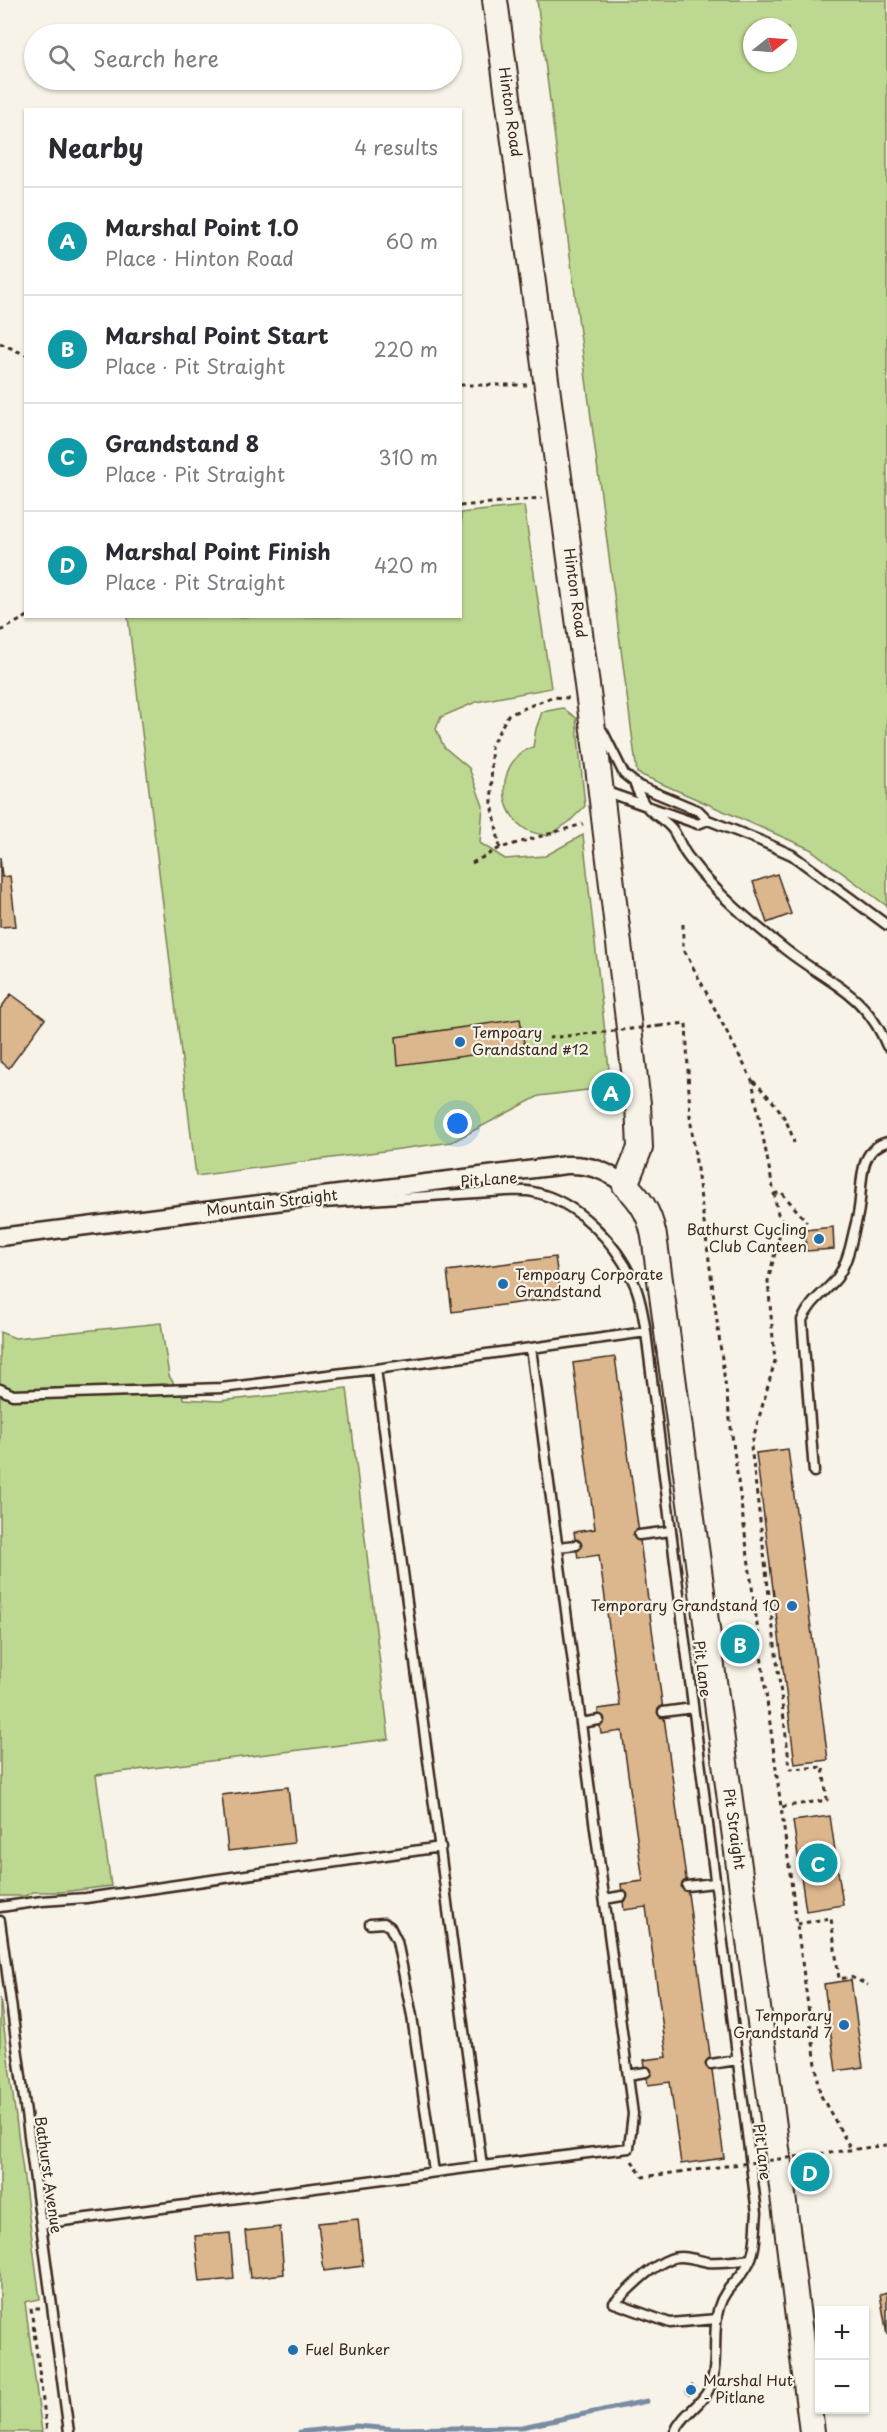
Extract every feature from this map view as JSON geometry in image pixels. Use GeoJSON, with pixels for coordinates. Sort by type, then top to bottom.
{"type":"FeatureCollection","features":[{"type":"Feature","properties":{"kind":"street","name":"Hinton Road"},"geometry":{"type":"LineString","coordinates":[[495,0],[601,790],[638,1104],[640,1148],[625,1185]]}},
{"type":"Feature","properties":{"kind":"street","name":"Mountain Straight"},"geometry":{"type":"LineString","coordinates":[[0,1237],[240,1208],[544,1167],[585,1165],[611,1175],[625,1185]]}},
{"type":"Feature","properties":{"kind":"street","name":"Pit Straight"},"geometry":{"type":"LineString","coordinates":[[625,1185],[648,1212],[656,1243],[812,2424]]}},
{"type":"Feature","properties":{"kind":"lane"},"geometry":{"type":"LineString","coordinates":[[589,698],[614,756],[624,774],[635,784],[699,811],[708,820],[761,840],[792,855],[887,926]]}},
{"type":"Feature","properties":{"kind":"lane"},"geometry":{"type":"LineString","coordinates":[[635,784],[645,805],[672,828],[688,858],[710,882],[759,928],[864,1006],[879,1025],[887,1046]]}},
{"type":"Feature","properties":{"kind":"lane"},"geometry":{"type":"LineString","coordinates":[[601,790],[698,824],[708,820]]}},
{"type":"Feature","properties":{"kind":"lane"},"geometry":{"type":"LineString","coordinates":[[814,1472],[802,1320],[810,1305],[837,1277],[849,1254],[860,1208],[862,1171],[868,1155],[880,1144],[887,1142]]}},
{"type":"Feature","properties":{"kind":"lane","name":"Pit Lane"},"geometry":{"type":"LineString","coordinates":[[240,1208],[449,1197],[522,1190],[539,1194],[570,1209],[609,1243],[635,1284],[646,1332],[757,2212],[753,2253],[747,2267],[723,2295],[717,2319],[713,2373],[709,2389],[680,2421],[675,2432]]}},
{"type":"Feature","properties":{"kind":"lane"},"geometry":{"type":"LineString","coordinates":[[0,1389],[13,1395],[222,1388],[646,1332]]}},
{"type":"Feature","properties":{"kind":"lane"},"geometry":{"type":"LineString","coordinates":[[41,2224],[629,2148],[633,2114],[531,1348]]}},
{"type":"Feature","properties":{"kind":"lane"},"geometry":{"type":"LineString","coordinates":[[376,1369],[482,2166]]}},
{"type":"Feature","properties":{"kind":"lane"},"geometry":{"type":"LineString","coordinates":[[639,1535],[671,1531]]}},
{"type":"Feature","properties":{"kind":"lane"},"geometry":{"type":"LineString","coordinates":[[558,1547],[576,1545]]}},
{"type":"Feature","properties":{"kind":"lane"},"geometry":{"type":"LineString","coordinates":[[663,1712],[693,1708]]}},
{"type":"Feature","properties":{"kind":"lane"},"geometry":{"type":"LineString","coordinates":[[581,1723],[599,1720]]}},
{"type":"Feature","properties":{"kind":"lane"},"geometry":{"type":"LineString","coordinates":[[0,1907],[97,1896],[441,1847]]}},
{"type":"Feature","properties":{"kind":"lane"},"geometry":{"type":"LineString","coordinates":[[687,1886],[714,1882]]}},
{"type":"Feature","properties":{"kind":"lane"},"geometry":{"type":"LineString","coordinates":[[605,1899],[622,1896]]}},
{"type":"Feature","properties":{"kind":"lane","name":"Bathurst Avenue"},"geometry":{"type":"LineString","coordinates":[[0,1921],[69,2432]]}},
{"type":"Feature","properties":{"kind":"lane"},"geometry":{"type":"LineString","coordinates":[[370,1924],[384,1923],[390,1928],[397,1941],[412,2016],[434,2172]]}},
{"type":"Feature","properties":{"kind":"lane"},"geometry":{"type":"LineString","coordinates":[[711,2064],[737,2060]]}},
{"type":"Feature","properties":{"kind":"lane"},"geometry":{"type":"LineString","coordinates":[[628,2075],[646,2072]]}},
{"type":"Feature","properties":{"kind":"lane"},"geometry":{"type":"LineString","coordinates":[[717,2319],[670,2323],[614,2303],[649,2272],[671,2258],[690,2258],[708,2262],[750,2259]]}},
{"type":"Feature","properties":{"kind":"path"},"geometry":{"type":"LineString","coordinates":[[0,343],[24,354]]}},
{"type":"Feature","properties":{"kind":"path"},"geometry":{"type":"LineString","coordinates":[[462,385],[547,385]]}},
{"type":"Feature","properties":{"kind":"path"},"geometry":{"type":"LineString","coordinates":[[462,506],[562,497]]}},
{"type":"Feature","properties":{"kind":"path"},"geometry":{"type":"LineString","coordinates":[[0,631],[24,618]]}},
{"type":"Feature","properties":{"kind":"path"},"geometry":{"type":"LineString","coordinates":[[500,848],[492,803],[491,746],[508,715],[552,697],[589,698]]}},
{"type":"Feature","properties":{"kind":"path"},"geometry":{"type":"LineString","coordinates":[[472,863],[500,848],[574,828],[604,815]]}},
{"type":"Feature","properties":{"kind":"path"},"geometry":{"type":"LineString","coordinates":[[683,924],[682,948],[752,1080],[778,1214],[783,1221],[768,1281],[775,1361],[751,1446],[790,1769],[823,1767],[827,1800],[781,1808]]}},
{"type":"Feature","properties":{"kind":"path"},"geometry":{"type":"LineString","coordinates":[[549,1038],[686,1023],[690,1116],[820,2094],[851,2149]]}},
{"type":"Feature","properties":{"kind":"path"},"geometry":{"type":"LineString","coordinates":[[752,1080],[771,1099],[789,1124],[794,1143]]}},
{"type":"Feature","properties":{"kind":"path"},"geometry":{"type":"LineString","coordinates":[[774,1194],[781,1192],[807,1222]]}},
{"type":"Feature","properties":{"kind":"path"},"geometry":{"type":"LineString","coordinates":[[797,1924],[831,1918],[839,1979],[851,1977],[868,1985]]}},
{"type":"Feature","properties":{"kind":"path"},"geometry":{"type":"LineString","coordinates":[[629,2148],[632,2161],[643,2177],[887,2145]]}},
{"type":"Feature","properties":{"kind":"path"},"geometry":{"type":"LineString","coordinates":[[47,2432],[32,2308],[51,2307]]}},
{"type":"Feature","properties":{"kind":"green space"},"geometry":{"type":"Polygon","coordinates":[[[537,0],[887,0],[887,906],[810,849],[637,773],[537,0]]]}},
{"type":"Feature","properties":{"kind":"green space"},"geometry":{"type":"Polygon","coordinates":[[[524,506],[551,688],[476,702],[441,717],[436,729],[444,747],[469,768],[483,806],[480,843],[505,859],[545,856],[583,835],[611,1087],[539,1096],[452,1142],[196,1176],[128,618],[462,618],[462,513],[524,506]]]}},
{"type":"Feature","properties":{"kind":"green space"},"geometry":{"type":"Polygon","coordinates":[[[563,708],[576,718],[585,806],[569,822],[548,836],[527,830],[517,822],[506,803],[505,782],[513,762],[521,753],[533,747],[542,712],[563,708]]]}},
{"type":"Feature","properties":{"kind":"green space"},"geometry":{"type":"Polygon","coordinates":[[[161,1323],[169,1376],[184,1399],[219,1401],[347,1388],[389,1739],[96,1775],[111,1886],[61,1892],[33,1892],[25,1896],[0,1896],[0,1332],[15,1338],[161,1323]]]}},
{"type":"Feature","properties":{"kind":"green space"},"geometry":{"type":"Polygon","coordinates":[[[0,1998],[40,2299],[25,2302],[42,2432],[0,2432],[0,1998]]]}},
{"type":"Feature","properties":{"kind":"building"},"geometry":{"type":"Polygon","coordinates":[[[0,857],[2,877],[10,876],[16,926],[0,927],[0,857]]]}},
{"type":"Feature","properties":{"kind":"building"},"geometry":{"type":"Polygon","coordinates":[[[777,874],[791,914],[767,923],[753,882],[777,874]]]}},
{"type":"Feature","properties":{"kind":"building"},"geometry":{"type":"Polygon","coordinates":[[[11,994],[45,1019],[9,1068],[0,1061],[0,1009],[11,994]]]}},
{"type":"Feature","properties":{"kind":"building","name":"Tempoary Grandstand #12"},"geometry":{"type":"Polygon","coordinates":[[[520,1019],[525,1048],[398,1065],[396,1037],[520,1019]]]}},
{"type":"Feature","properties":{"kind":"building"},"geometry":{"type":"Polygon","coordinates":[[[616,1089],[616,1094],[607,1095],[606,1090],[616,1089]]]}},
{"type":"Feature","properties":{"kind":"building","name":"Bathurst Cycling Club Canteen"},"geometry":{"type":"Polygon","coordinates":[[[833,1227],[834,1249],[806,1251],[805,1230],[833,1227]]]}},
{"type":"Feature","properties":{"kind":"building","name":"Tempoary Corporate Grandstand"},"geometry":{"type":"Polygon","coordinates":[[[555,1257],[561,1297],[452,1312],[447,1271],[555,1257]]]}},
{"type":"Feature","properties":{"kind":"building"},"geometry":{"type":"Polygon","coordinates":[[[615,1357],[724,2158],[681,2164],[670,2082],[648,2085],[644,2060],[667,2057],[646,1907],[624,1910],[621,1884],[643,1881],[622,1731],[601,1734],[599,1720],[598,1709],[620,1706],[599,1555],[578,1558],[574,1532],[595,1529],[573,1363],[615,1357]]]}},
{"type":"Feature","properties":{"kind":"building","name":"Temporary Grandstand 10"},"geometry":{"type":"Polygon","coordinates":[[[788,1449],[828,1760],[795,1764],[756,1453],[788,1449]]]}},
{"type":"Feature","properties":{"kind":"building"},"geometry":{"type":"Polygon","coordinates":[[[743,1639],[744,1648],[738,1649],[737,1640],[743,1639]]]}},
{"type":"Feature","properties":{"kind":"building"},"geometry":{"type":"Polygon","coordinates":[[[288,1787],[294,1843],[228,1851],[222,1795],[288,1787]]]}},
{"type":"Feature","properties":{"kind":"building"},"geometry":{"type":"Polygon","coordinates":[[[830,1816],[843,1905],[806,1911],[793,1821],[830,1816]]]}},
{"type":"Feature","properties":{"kind":"building","name":"Temporary Grandstand 7"},"geometry":{"type":"Polygon","coordinates":[[[851,1980],[863,2067],[836,2071],[824,1984],[851,1980]]]}},
{"type":"Feature","properties":{"kind":"building"},"geometry":{"type":"Polygon","coordinates":[[[813,2168],[813,2176],[808,2176],[808,2169],[813,2168]]]}},
{"type":"Feature","properties":{"kind":"building"},"geometry":{"type":"Polygon","coordinates":[[[358,2219],[363,2266],[324,2271],[318,2223],[358,2219]]]}},
{"type":"Feature","properties":{"kind":"building"},"geometry":{"type":"Polygon","coordinates":[[[280,2227],[284,2274],[250,2278],[245,2231],[280,2227]]]}},
{"type":"Feature","properties":{"kind":"building"},"geometry":{"type":"Polygon","coordinates":[[[230,2233],[234,2279],[200,2282],[195,2236],[230,2233]]]}},
{"type":"Feature","properties":{"kind":"building"},"geometry":{"type":"Polygon","coordinates":[[[887,2292],[887,2335],[880,2294],[887,2292]]]}},
{"type":"Feature","properties":{"kind":"building","name":"Marshal Hut - Pitlane"},"geometry":{"type":"Polygon","coordinates":[[[692,2385],[696,2388],[689,2395],[686,2391],[692,2385]]]}},
{"type":"Feature","properties":{"kind":"waterway"},"geometry":{"type":"LineString","coordinates":[[300,2432],[356,2426],[393,2429],[522,2427],[647,2401]]}},
{"type":"Feature","properties":{"kind":"place","name":"Tempoary Grandstand #12"},"geometry":{"type":"Point","coordinates":[460,1042]}},
{"type":"Feature","properties":{"kind":"place","name":"Marshal Point 1.0"},"geometry":{"type":"Point","coordinates":[611,1092]}},
{"type":"Feature","properties":{"kind":"place","name":"Bathurst Cycling Club Canteen"},"geometry":{"type":"Point","coordinates":[819,1239]}},
{"type":"Feature","properties":{"kind":"place","name":"Tempoary Corporate Grandstand"},"geometry":{"type":"Point","coordinates":[503,1284]}},
{"type":"Feature","properties":{"kind":"place","name":"Temporary Grandstand 10"},"geometry":{"type":"Point","coordinates":[792,1606]}},
{"type":"Feature","properties":{"kind":"place","name":"Marshal Point Start"},"geometry":{"type":"Point","coordinates":[740,1644]}},
{"type":"Feature","properties":{"kind":"place","name":"Grandstand 8"},"geometry":{"type":"Point","coordinates":[818,1863]}},
{"type":"Feature","properties":{"kind":"place","name":"Temporary Grandstand 7"},"geometry":{"type":"Point","coordinates":[844,2025]}},
{"type":"Feature","properties":{"kind":"place","name":"Marshal Point Finish"},"geometry":{"type":"Point","coordinates":[810,2172]}},
{"type":"Feature","properties":{"kind":"place","name":"Fuel Bunker"},"geometry":{"type":"Point","coordinates":[293,2350]}},
{"type":"Feature","properties":{"kind":"place","name":"Marshal Hut - Pitlane"},"geometry":{"type":"Point","coordinates":[691,2390]}}]}
